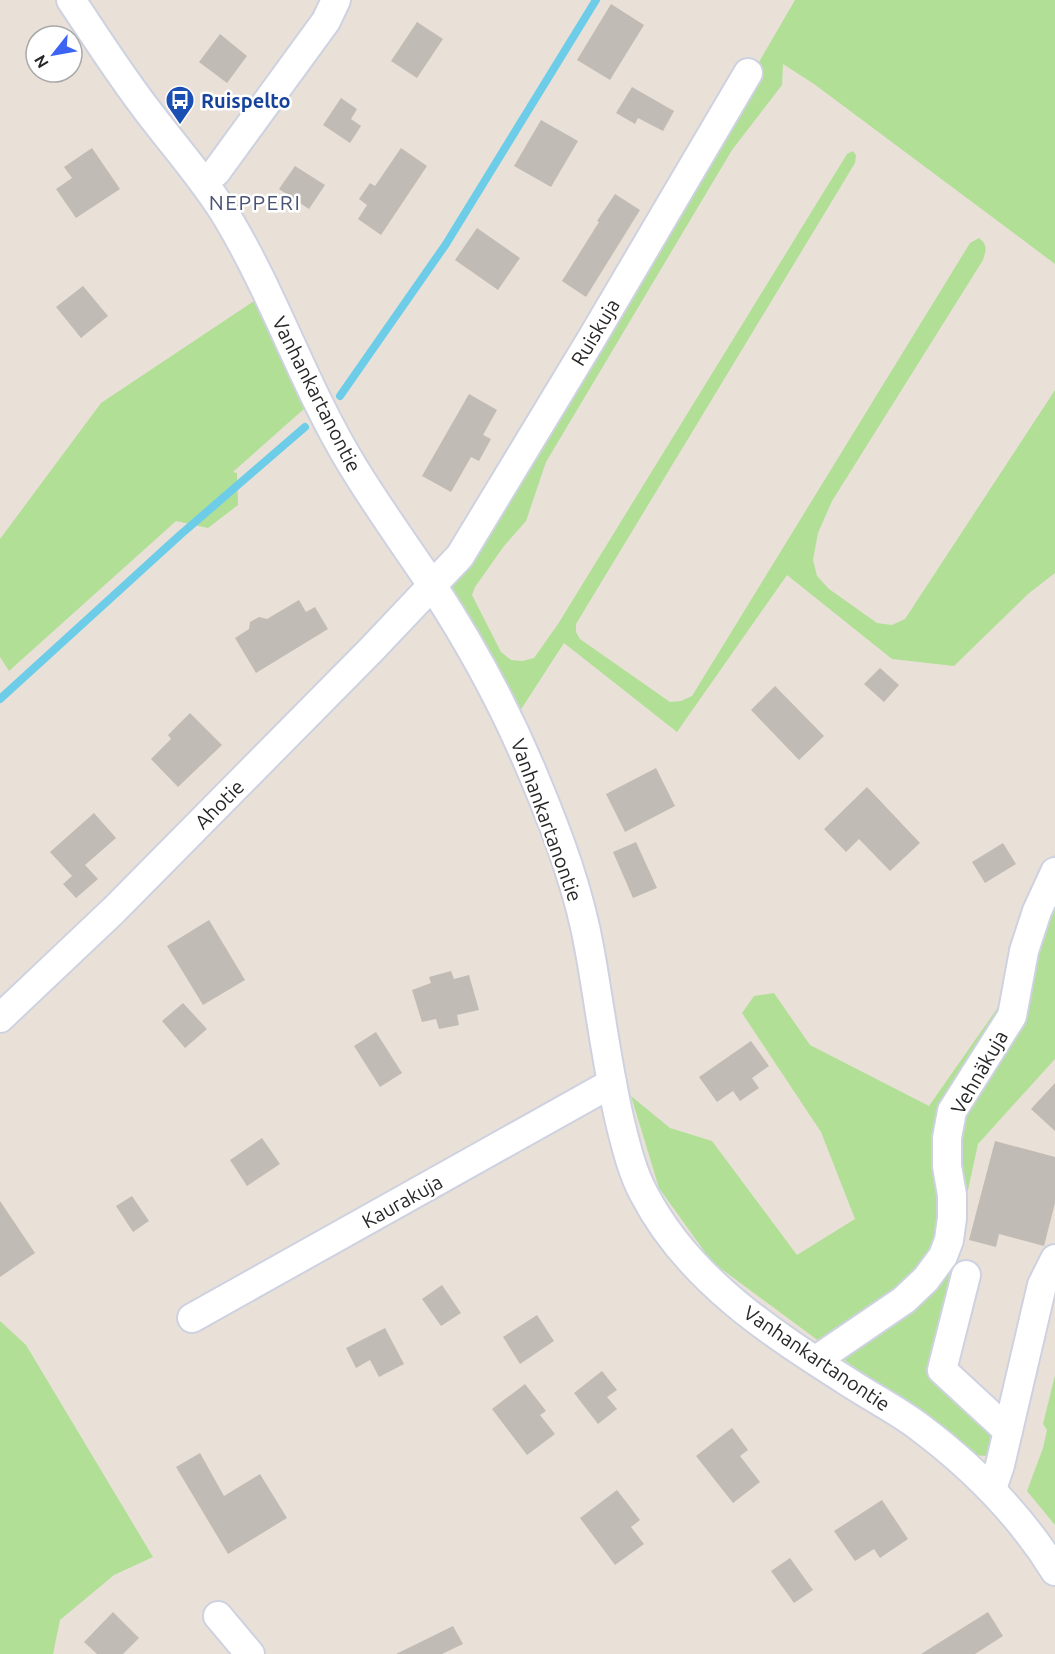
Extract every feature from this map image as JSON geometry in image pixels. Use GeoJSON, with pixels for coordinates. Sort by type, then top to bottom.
{"type":"FeatureCollection","features":[{"type":"Feature","properties":{"kind":"street","name":"Vanhankartanontie"},"geometry":{"type":"LineString","coordinates":[[71,0],[138,98],[204,180],[252,262],[308,384],[338,441],[372,499],[432,586],[493,687],[535,778],[564,855],[589,945],[612,1083],[628,1154],[642,1191],[666,1230],[703,1275],[766,1328],[915,1424],[973,1470],[1011,1510],[1055,1571]]}},
{"type":"Feature","properties":{"kind":"street"},"geometry":{"type":"LineString","coordinates":[[204,180],[216,171],[293,68],[326,21],[336,0]]}},
{"type":"Feature","properties":{"kind":"street","name":"Ruiskuja"},"geometry":{"type":"LineString","coordinates":[[432,586],[460,556],[748,73]]}},
{"type":"Feature","properties":{"kind":"street","name":"Ahotie"},"geometry":{"type":"LineString","coordinates":[[0,1018],[114,910],[432,586]]}},
{"type":"Feature","properties":{"kind":"street","name":"Vehnäkuja"},"geometry":{"type":"LineString","coordinates":[[816,1360],[904,1300],[926,1279],[943,1256],[949,1240],[952,1218],[952,1195],[946,1166],[946,1138],[952,1111],[1012,1016],[1024,951],[1037,910],[1055,872]]}},
{"type":"Feature","properties":{"kind":"street","name":"Kaurakuja"},"geometry":{"type":"LineString","coordinates":[[192,1318],[612,1083]]}},
{"type":"Feature","properties":{"kind":"street"},"geometry":{"type":"LineString","coordinates":[[992,1489],[1042,1285],[1055,1259]]}},
{"type":"Feature","properties":{"kind":"street"},"geometry":{"type":"LineString","coordinates":[[966,1275],[942,1370],[1008,1431]]}},
{"type":"Feature","properties":{"kind":"street"},"geometry":{"type":"LineString","coordinates":[[218,1616],[250,1654]]}},
{"type":"Feature","properties":{"kind":"green space"},"geometry":{"type":"Polygon","coordinates":[[[795,0],[1055,0],[1055,264],[814,84],[783,64],[782,85],[732,150],[546,462],[526,521],[504,546],[475,587],[472,595],[501,652],[511,660],[522,661],[534,658],[558,624],[847,154],[853,151],[856,155],[855,163],[576,624],[576,632],[580,639],[670,702],[681,701],[692,696],[970,243],[979,238],[985,248],[983,260],[832,501],[818,533],[813,560],[817,576],[829,589],[877,623],[892,625],[905,619],[1055,390],[1055,573],[1028,594],[954,666],[892,659],[787,575],[677,732],[564,643],[518,714],[451,589],[452,580],[474,553],[795,0]]]}},
{"type":"Feature","properties":{"kind":"green space"},"geometry":{"type":"Polygon","coordinates":[[[254,301],[305,408],[233,472],[237,473],[238,505],[208,528],[176,521],[9,671],[0,657],[0,539],[101,403],[254,301]]]}},
{"type":"Feature","properties":{"kind":"green space"},"geometry":{"type":"Polygon","coordinates":[[[1055,855],[1055,1059],[978,1144],[929,1369],[996,1428],[994,1449],[987,1456],[973,1455],[712,1262],[659,1188],[631,1096],[670,1128],[712,1141],[797,1255],[855,1219],[821,1132],[742,1013],[754,996],[774,993],[810,1045],[929,1106],[1008,993],[1034,888],[1055,855]]]}},
{"type":"Feature","properties":{"kind":"green space"},"geometry":{"type":"Polygon","coordinates":[[[0,1321],[26,1345],[153,1557],[114,1575],[60,1620],[53,1654],[0,1654],[0,1321]]]}},
{"type":"Feature","properties":{"kind":"green space"},"geometry":{"type":"Polygon","coordinates":[[[1055,1375],[1055,1525],[1027,1491],[1043,1448],[1047,1430],[1043,1424],[1055,1375]]]}},
{"type":"Feature","properties":{"kind":"building"},"geometry":{"type":"Polygon","coordinates":[[[611,4],[644,25],[610,80],[577,60],[611,4]]]}},
{"type":"Feature","properties":{"kind":"building"},"geometry":{"type":"Polygon","coordinates":[[[417,22],[443,39],[417,78],[391,61],[417,22]]]}},
{"type":"Feature","properties":{"kind":"building"},"geometry":{"type":"Polygon","coordinates":[[[220,34],[247,56],[227,83],[199,62],[220,34]]]}},
{"type":"Feature","properties":{"kind":"building"},"geometry":{"type":"Polygon","coordinates":[[[632,87],[674,111],[663,131],[638,118],[635,124],[616,113],[632,87]]]}},
{"type":"Feature","properties":{"kind":"building"},"geometry":{"type":"Polygon","coordinates":[[[341,98],[357,109],[351,119],[361,126],[350,143],[323,125],[341,98]]]}},
{"type":"Feature","properties":{"kind":"building"},"geometry":{"type":"Polygon","coordinates":[[[541,120],[578,141],[551,187],[514,166],[541,120]]]}},
{"type":"Feature","properties":{"kind":"building"},"geometry":{"type":"Polygon","coordinates":[[[92,148],[120,189],[76,218],[56,189],[72,178],[64,167],[92,148]]]}},
{"type":"Feature","properties":{"kind":"building"},"geometry":{"type":"Polygon","coordinates":[[[401,148],[427,166],[381,235],[358,219],[367,205],[359,199],[370,183],[375,186],[401,148]]]}},
{"type":"Feature","properties":{"kind":"building"},"geometry":{"type":"Polygon","coordinates":[[[295,166],[325,185],[309,209],[279,189],[295,166]]]}},
{"type":"Feature","properties":{"kind":"building"},"geometry":{"type":"Polygon","coordinates":[[[615,194],[640,210],[586,297],[562,281],[615,194]]]}},
{"type":"Feature","properties":{"kind":"building"},"geometry":{"type":"Polygon","coordinates":[[[477,228],[520,258],[498,290],[455,260],[477,228]]]}},
{"type":"Feature","properties":{"kind":"building"},"geometry":{"type":"Polygon","coordinates":[[[83,286],[108,316],[81,338],[56,307],[83,286]]]}},
{"type":"Feature","properties":{"kind":"building"},"geometry":{"type":"Polygon","coordinates":[[[469,394],[497,410],[483,435],[491,439],[479,461],[471,457],[451,492],[422,476],[469,394]]]}},
{"type":"Feature","properties":{"kind":"building"},"geometry":{"type":"Polygon","coordinates":[[[299,600],[306,612],[315,607],[328,629],[256,673],[235,638],[249,629],[250,622],[259,617],[267,619],[299,600]]]}},
{"type":"Feature","properties":{"kind":"building"},"geometry":{"type":"Polygon","coordinates":[[[880,668],[899,685],[884,702],[864,684],[880,668]]]}},
{"type":"Feature","properties":{"kind":"building"},"geometry":{"type":"Polygon","coordinates":[[[775,686],[824,736],[799,760],[751,710],[775,686]]]}},
{"type":"Feature","properties":{"kind":"building"},"geometry":{"type":"Polygon","coordinates":[[[190,713],[222,745],[178,787],[151,759],[171,739],[168,735],[190,713]]]}},
{"type":"Feature","properties":{"kind":"building"},"geometry":{"type":"Polygon","coordinates":[[[656,768],[675,806],[625,832],[606,794],[656,768]]]}},
{"type":"Feature","properties":{"kind":"building"},"geometry":{"type":"Polygon","coordinates":[[[867,787],[920,843],[890,871],[859,839],[846,852],[824,829],[867,787]]]}},
{"type":"Feature","properties":{"kind":"building"},"geometry":{"type":"Polygon","coordinates":[[[94,813],[116,838],[85,865],[98,879],[76,898],[63,884],[72,876],[50,852],[94,813]]]}},
{"type":"Feature","properties":{"kind":"building"},"geometry":{"type":"Polygon","coordinates":[[[636,842],[657,888],[633,898],[613,852],[636,842]]]}},
{"type":"Feature","properties":{"kind":"building"},"geometry":{"type":"Polygon","coordinates":[[[1003,843],[1016,864],[985,883],[972,862],[1003,843]]]}},
{"type":"Feature","properties":{"kind":"building"},"geometry":{"type":"Polygon","coordinates":[[[209,920],[245,980],[203,1005],[167,946],[209,920]]]}},
{"type":"Feature","properties":{"kind":"building"},"geometry":{"type":"Polygon","coordinates":[[[451,971],[454,979],[469,975],[479,1010],[457,1015],[459,1025],[439,1029],[436,1019],[422,1022],[412,990],[431,983],[429,977],[451,971]]]}},
{"type":"Feature","properties":{"kind":"building"},"geometry":{"type":"Polygon","coordinates":[[[183,1003],[207,1029],[185,1048],[162,1021],[183,1003]]]}},
{"type":"Feature","properties":{"kind":"building"},"geometry":{"type":"Polygon","coordinates":[[[376,1032],[402,1073],[380,1087],[354,1046],[376,1032]]]}},
{"type":"Feature","properties":{"kind":"building"},"geometry":{"type":"Polygon","coordinates":[[[751,1041],[769,1066],[752,1078],[759,1088],[740,1101],[733,1091],[717,1102],[699,1077],[751,1041]]]}},
{"type":"Feature","properties":{"kind":"building"},"geometry":{"type":"Polygon","coordinates":[[[1055,1083],[1055,1131],[1031,1109],[1055,1083]]]}},
{"type":"Feature","properties":{"kind":"building"},"geometry":{"type":"Polygon","coordinates":[[[262,1138],[280,1164],[247,1186],[230,1160],[262,1138]]]}},
{"type":"Feature","properties":{"kind":"building"},"geometry":{"type":"Polygon","coordinates":[[[995,1141],[1055,1157],[1055,1203],[1044,1246],[999,1234],[996,1247],[969,1240],[995,1141]]]}},
{"type":"Feature","properties":{"kind":"building"},"geometry":{"type":"Polygon","coordinates":[[[132,1196],[149,1221],[133,1232],[116,1206],[132,1196]]]}},
{"type":"Feature","properties":{"kind":"building"},"geometry":{"type":"Polygon","coordinates":[[[0,1201],[35,1253],[0,1277],[0,1201]]]}},
{"type":"Feature","properties":{"kind":"building"},"geometry":{"type":"Polygon","coordinates":[[[442,1285],[461,1313],[441,1326],[422,1299],[442,1285]]]}},
{"type":"Feature","properties":{"kind":"building"},"geometry":{"type":"Polygon","coordinates":[[[537,1315],[554,1341],[520,1364],[503,1337],[537,1315]]]}},
{"type":"Feature","properties":{"kind":"building"},"geometry":{"type":"Polygon","coordinates":[[[385,1328],[404,1364],[379,1377],[370,1360],[356,1368],[346,1348],[385,1328]]]}},
{"type":"Feature","properties":{"kind":"building"},"geometry":{"type":"Polygon","coordinates":[[[602,1371],[617,1390],[607,1397],[617,1409],[598,1424],[574,1393],[602,1371]]]}},
{"type":"Feature","properties":{"kind":"building"},"geometry":{"type":"Polygon","coordinates":[[[525,1384],[546,1411],[540,1415],[555,1434],[527,1455],[492,1409],[525,1384]]]}},
{"type":"Feature","properties":{"kind":"building"},"geometry":{"type":"Polygon","coordinates":[[[732,1428],[748,1450],[740,1456],[760,1482],[733,1503],[696,1456],[732,1428]]]}},
{"type":"Feature","properties":{"kind":"building"},"geometry":{"type":"Polygon","coordinates":[[[200,1453],[224,1496],[260,1474],[287,1518],[228,1554],[176,1467],[200,1453]]]}},
{"type":"Feature","properties":{"kind":"building"},"geometry":{"type":"Polygon","coordinates":[[[617,1490],[640,1520],[631,1527],[644,1544],[615,1565],[580,1518],[617,1490]]]}},
{"type":"Feature","properties":{"kind":"building"},"geometry":{"type":"Polygon","coordinates":[[[882,1500],[908,1539],[880,1558],[874,1549],[855,1561],[834,1531],[882,1500]]]}},
{"type":"Feature","properties":{"kind":"building"},"geometry":{"type":"Polygon","coordinates":[[[790,1558],[813,1590],[794,1603],[771,1571],[790,1558]]]}},
{"type":"Feature","properties":{"kind":"building"},"geometry":{"type":"Polygon","coordinates":[[[113,1612],[139,1638],[123,1654],[97,1654],[84,1642],[113,1612]]]}},
{"type":"Feature","properties":{"kind":"building"},"geometry":{"type":"Polygon","coordinates":[[[988,1612],[1003,1636],[975,1654],[921,1654],[988,1612]]]}},
{"type":"Feature","properties":{"kind":"building"},"geometry":{"type":"Polygon","coordinates":[[[453,1626],[463,1644],[442,1654],[396,1654],[453,1626]]]}},
{"type":"Feature","properties":{"kind":"waterway"},"geometry":{"type":"LineString","coordinates":[[340,396],[446,244],[596,0]]}},
{"type":"Feature","properties":{"kind":"waterway"},"geometry":{"type":"LineString","coordinates":[[0,699],[180,535],[305,427]]}},
{"type":"Feature","properties":{"kind":"place","name":"Ruispelto"},"geometry":{"type":"Point","coordinates":[180,126]}},
{"type":"Feature","properties":{"kind":"district","name":"NEPPERI"},"geometry":{"type":"Point","coordinates":[255,202]}}]}
